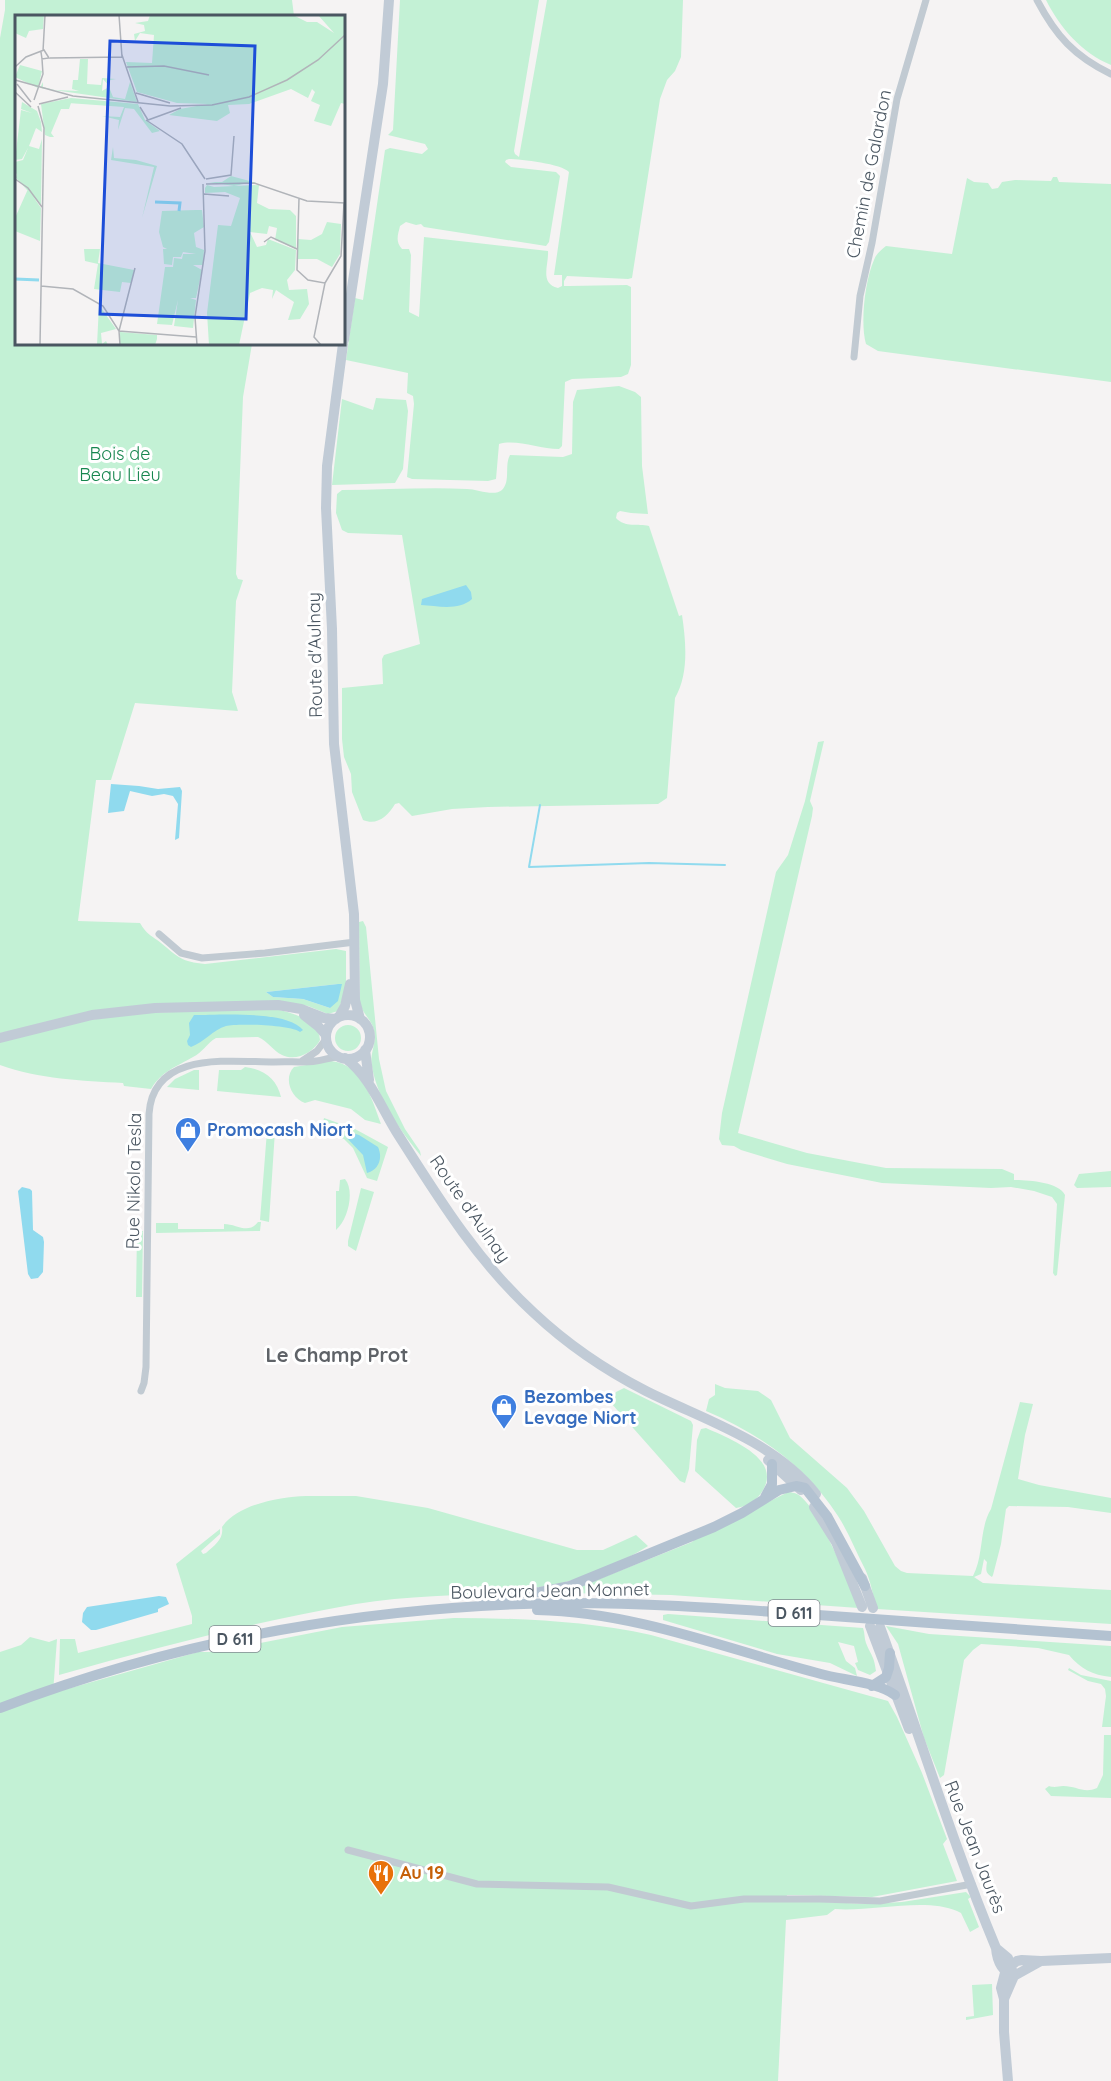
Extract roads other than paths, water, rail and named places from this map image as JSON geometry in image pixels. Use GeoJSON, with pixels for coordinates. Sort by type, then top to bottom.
{"type":"FeatureCollection","features":[{"type":"Feature","properties":{"kind":"main road"},"geometry":{"type":"LineString","coordinates":[[764,1499],[772,1484],[772,1464]]}},
{"type":"Feature","properties":{"kind":"main road"},"geometry":{"type":"LineString","coordinates":[[865,1586],[827,1516],[805,1488],[796,1486],[779,1490],[714,1527],[580,1582],[540,1592],[490,1596],[481,1603],[492,1610],[563,1612],[671,1630],[821,1674],[872,1686],[895,1695]]}},
{"type":"Feature","properties":{"kind":"main road","name":"Boulevard Jean Monnet"},"geometry":{"type":"LineString","coordinates":[[0,1702],[93,1670],[226,1635],[355,1612],[481,1603],[571,1598],[635,1599],[1111,1630]]}},
{"type":"Feature","properties":{"kind":"main road","name":"Boulevard Jean Monnet"},"geometry":{"type":"LineString","coordinates":[[0,1708],[94,1675],[219,1642],[337,1620],[481,1603],[678,1606],[1111,1636]]}},
{"type":"Feature","properties":{"kind":"main road"},"geometry":{"type":"LineString","coordinates":[[872,1686],[884,1680],[888,1674],[890,1653]]}},
{"type":"Feature","properties":{"kind":"street","name":"Route d'Aulnay"},"geometry":{"type":"LineString","coordinates":[[345,329],[380,107],[389,0]]}},
{"type":"Feature","properties":{"kind":"street","name":"Chemin de Galardon"},"geometry":{"type":"LineString","coordinates":[[854,357],[860,296],[872,243],[897,99],[926,0]]}},
{"type":"Feature","properties":{"kind":"street"},"geometry":{"type":"LineString","coordinates":[[1036,0],[1050,23],[1072,50],[1111,74]]}},
{"type":"Feature","properties":{"kind":"street","name":"Route d'Aulnay"},"geometry":{"type":"LineString","coordinates":[[343,345],[329,450],[326,508],[332,629],[334,744],[354,914],[355,1000],[360,1019]]}},
{"type":"Feature","properties":{"kind":"street"},"geometry":{"type":"LineString","coordinates":[[159,934],[181,953],[202,958],[249,955],[356,942]]}},
{"type":"Feature","properties":{"kind":"street","name":"Route d'Aulnay"},"geometry":{"type":"LineString","coordinates":[[338,1018],[347,1000],[354,966]]}},
{"type":"Feature","properties":{"kind":"street"},"geometry":{"type":"LineString","coordinates":[[0,1038],[109,1012],[155,1008],[266,1005],[291,1007],[324,1018],[348,1015],[360,1019],[369,1032],[365,1050],[358,1056],[342,1057],[332,1051],[326,1037],[313,1021],[291,1007]]}},
{"type":"Feature","properties":{"kind":"street"},"geometry":{"type":"LineString","coordinates":[[301,1061],[317,1051],[326,1037],[329,1026],[338,1018]]}},
{"type":"Feature","properties":{"kind":"street","name":"Route d'Aulnay"},"geometry":{"type":"LineString","coordinates":[[365,1050],[371,1087]]}},
{"type":"Feature","properties":{"kind":"street","name":"Route d'Aulnay"},"geometry":{"type":"LineString","coordinates":[[342,1057],[362,1073],[402,1142],[482,1259],[535,1314],[589,1357],[645,1391],[746,1440]]}},
{"type":"Feature","properties":{"kind":"street","name":"Rue Nikola Tesla"},"geometry":{"type":"LineString","coordinates":[[141,1391],[146,1367],[149,1114],[155,1091],[162,1081],[174,1072],[196,1063],[318,1061],[342,1057]]}},
{"type":"Feature","properties":{"kind":"street"},"geometry":{"type":"LineString","coordinates":[[746,1440],[761,1446],[783,1462],[812,1490],[836,1523],[865,1586],[868,1608],[836,1542],[814,1507],[796,1486],[746,1440]]}},
{"type":"Feature","properties":{"kind":"street","name":"Rue Jean Jaurès"},"geometry":{"type":"LineString","coordinates":[[924,1758],[920,1739],[890,1653],[875,1626],[895,1695],[924,1758],[996,1948],[997,1958],[1011,1966],[1001,1988],[1004,1999],[1008,2081]]}},
{"type":"Feature","properties":{"kind":"street"},"geometry":{"type":"LineString","coordinates":[[348,1850],[477,1884],[609,1887],[696,1906],[729,1900],[752,1899],[880,1901],[972,1884]]}},
{"type":"Feature","properties":{"kind":"street"},"geometry":{"type":"LineString","coordinates":[[1011,1966],[1041,1961],[1111,1958]]}},
{"type":"Feature","properties":{"kind":"water"},"geometry":{"type":"Polygon","coordinates":[[[466,585],[471,592],[472,599],[467,603],[448,607],[421,605],[422,599],[466,585]]]}},
{"type":"Feature","properties":{"kind":"water"},"geometry":{"type":"Polygon","coordinates":[[[111,784],[158,789],[180,787],[182,791],[179,838],[175,840],[178,804],[173,796],[164,794],[152,796],[130,791],[124,811],[108,813],[111,784]]]}},
{"type":"Feature","properties":{"kind":"water"},"geometry":{"type":"Polygon","coordinates":[[[342,984],[338,1001],[330,1008],[303,999],[273,997],[266,992],[342,984]]]}},
{"type":"Feature","properties":{"kind":"water"},"geometry":{"type":"Polygon","coordinates":[[[194,1015],[268,1016],[283,1019],[303,1030],[300,1032],[264,1025],[226,1026],[191,1047],[187,1041],[190,1035],[189,1023],[194,1015]]]}},
{"type":"Feature","properties":{"kind":"water"},"geometry":{"type":"Polygon","coordinates":[[[349,1132],[359,1135],[378,1147],[379,1163],[367,1173],[363,1155],[345,1136],[349,1132]]]}},
{"type":"Feature","properties":{"kind":"water"},"geometry":{"type":"Polygon","coordinates":[[[22,1187],[32,1191],[33,1230],[43,1237],[44,1242],[43,1272],[38,1278],[31,1279],[28,1274],[18,1191],[22,1187]]]}},
{"type":"Feature","properties":{"kind":"water"},"geometry":{"type":"Polygon","coordinates":[[[159,1596],[166,1597],[169,1604],[158,1609],[158,1612],[96,1630],[91,1630],[82,1622],[83,1613],[87,1607],[159,1596]]]}},
{"type":"Feature","properties":{"kind":"waterway"},"geometry":{"type":"LineString","coordinates":[[540,805],[529,867],[649,863],[725,865]]}},
{"type":"Feature","properties":{"kind":"place","name":"Promocash Niort"},"geometry":{"type":"Point","coordinates":[188,1153]}},
{"type":"Feature","properties":{"kind":"place","name":"Bezombes Levage Niort"},"geometry":{"type":"Point","coordinates":[504,1430]}},
{"type":"Feature","properties":{"kind":"place","name":"Au 19"},"geometry":{"type":"Point","coordinates":[381,1896]}},
{"type":"Feature","properties":{"kind":"district","name":"Le Champ Prot"},"geometry":{"type":"Point","coordinates":[337,1355]}},
{"type":"Feature","properties":{"kind":"park label","name":"Bois de Beau Lieu"},"geometry":{"type":"Point","coordinates":[120,464]}}]}
